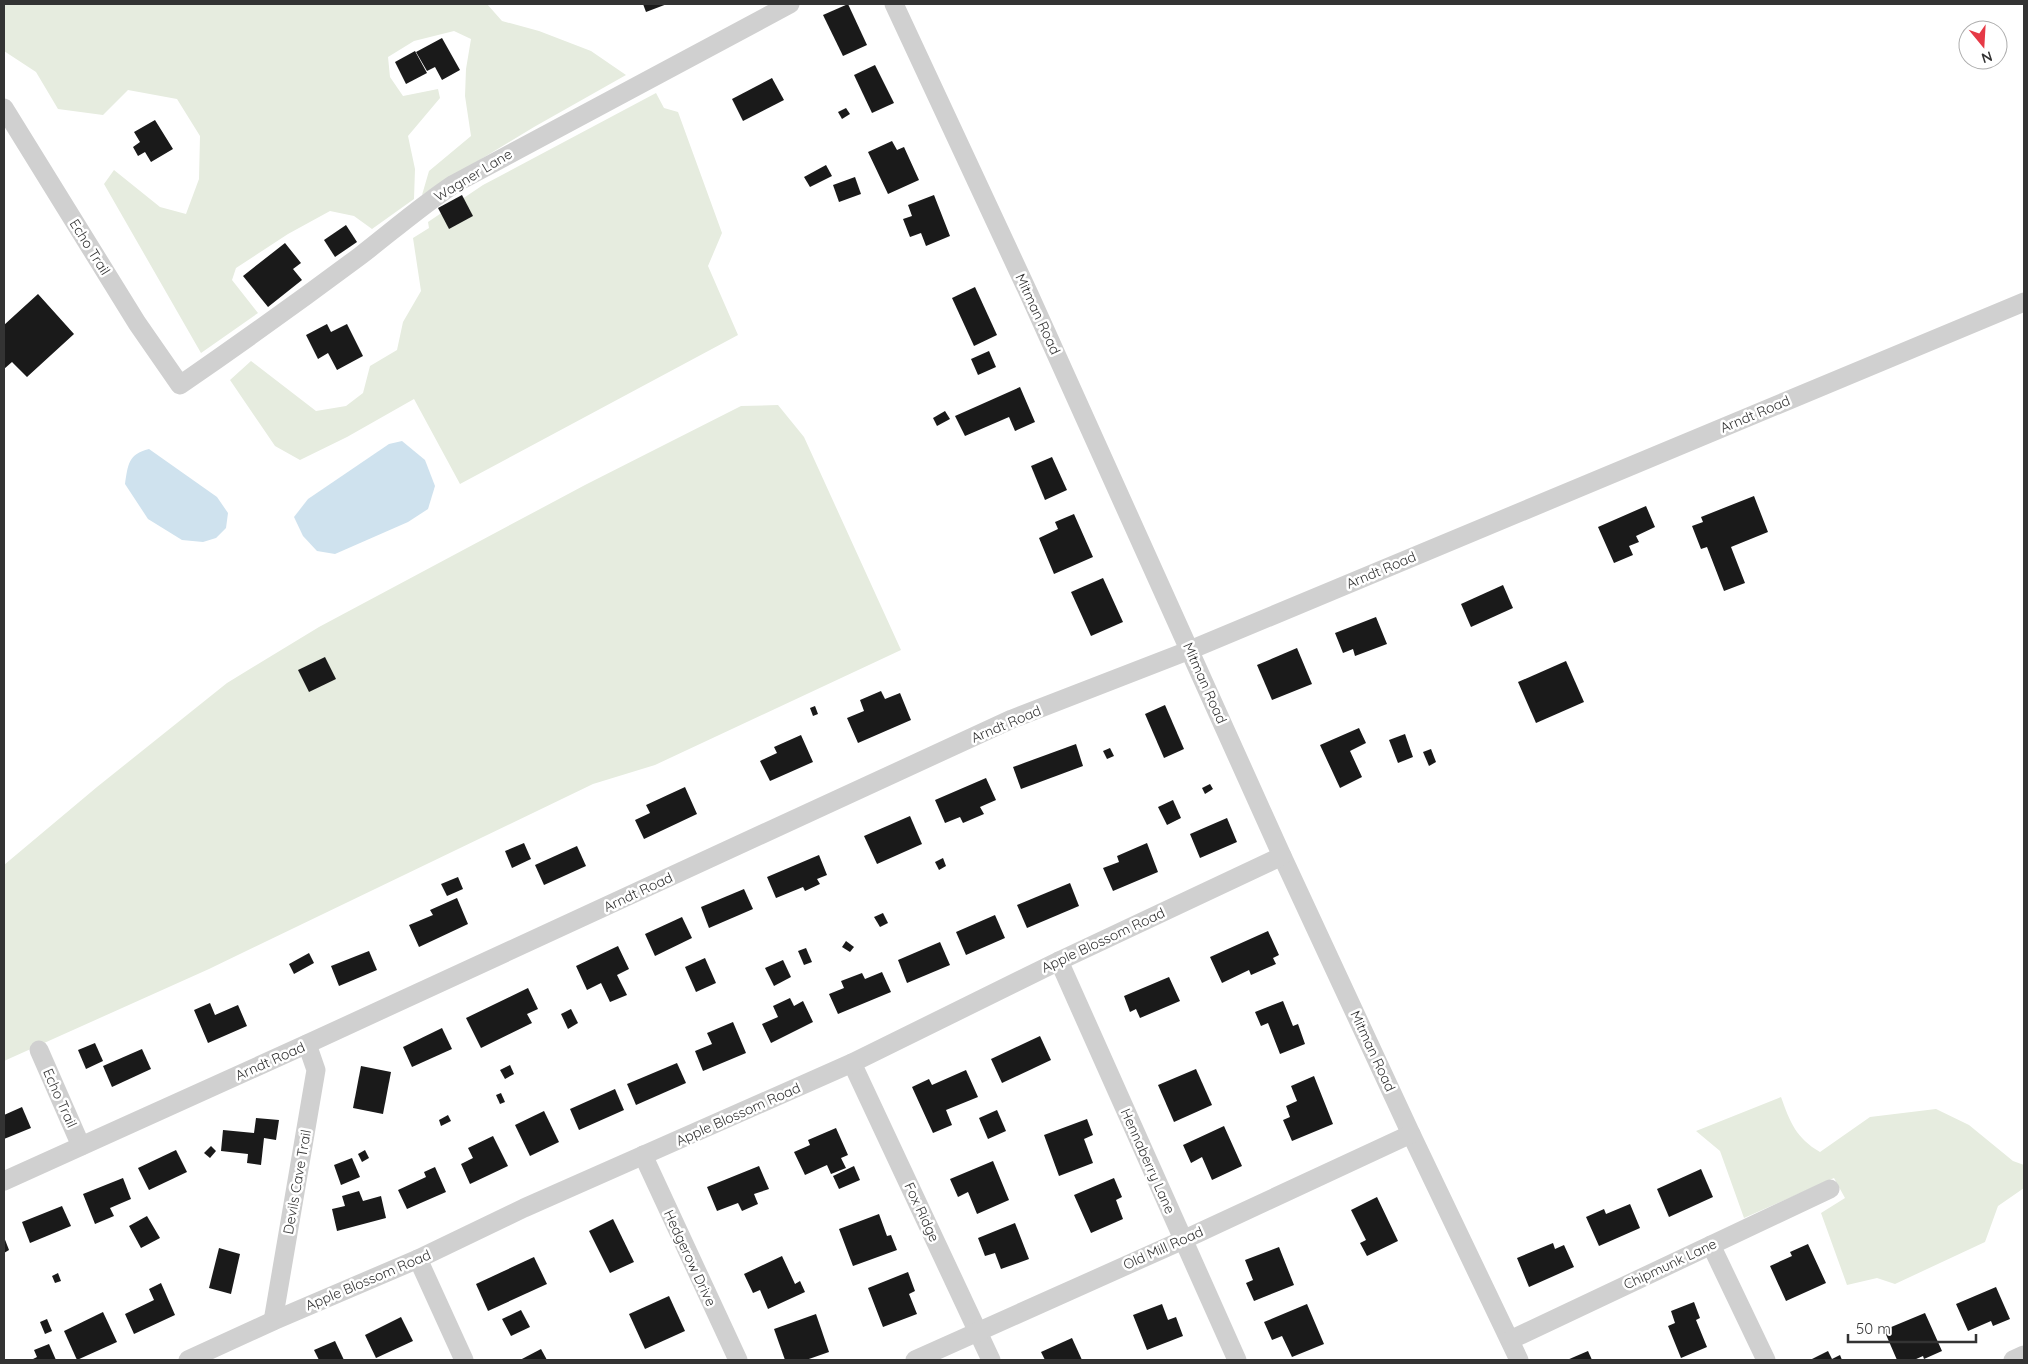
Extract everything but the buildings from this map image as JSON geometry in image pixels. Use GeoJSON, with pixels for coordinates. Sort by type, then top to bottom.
{"type":"FeatureCollection","features":[{"type":"Feature","properties":{"kind":"street","name":"Wagner Lane"},"geometry":{"type":"LineString","coordinates":[[180,385],[362,254],[421,206],[454,184],[790,4]]}},
{"type":"Feature","properties":{"kind":"street","name":"Mitman Road"},"geometry":{"type":"LineString","coordinates":[[894,4],[1029,294],[1282,856],[1411,1134],[1519,1360]]}},
{"type":"Feature","properties":{"kind":"street","name":"Echo Trail"},"geometry":{"type":"LineString","coordinates":[[4,108],[137,323],[180,385]]}},
{"type":"Feature","properties":{"kind":"street","name":"Arndt Road"},"geometry":{"type":"LineString","coordinates":[[4,1181],[307,1044],[1012,719],[1190,650],[2024,302]]}},
{"type":"Feature","properties":{"kind":"street","name":"Apple Blossom Road"},"geometry":{"type":"LineString","coordinates":[[188,1360],[273,1321],[418,1260],[524,1208],[852,1063],[1060,961],[1282,856]]}},
{"type":"Feature","properties":{"kind":"street","name":"Hennaberry Lane"},"geometry":{"type":"LineString","coordinates":[[1060,961],[1182,1240],[1237,1360]]}},
{"type":"Feature","properties":{"kind":"street","name":"Devils Cave Trail"},"geometry":{"type":"LineString","coordinates":[[273,1321],[316,1070],[307,1044]]}},
{"type":"Feature","properties":{"kind":"street","name":"Echo Trail"},"geometry":{"type":"LineString","coordinates":[[39,1050],[81,1146]]}},
{"type":"Feature","properties":{"kind":"street","name":"Fox Ridge"},"geometry":{"type":"LineString","coordinates":[[852,1063],[991,1360]]}},
{"type":"Feature","properties":{"kind":"street","name":"Old Mill Road"},"geometry":{"type":"LineString","coordinates":[[915,1360],[1182,1240],[1411,1134]]}},
{"type":"Feature","properties":{"kind":"street","name":"Hedgerow Drive"},"geometry":{"type":"LineString","coordinates":[[643,1155],[738,1360]]}},
{"type":"Feature","properties":{"kind":"street","name":"Chipmunk Lane"},"geometry":{"type":"LineString","coordinates":[[1510,1340],[1830,1189]]}},
{"type":"Feature","properties":{"kind":"street"},"geometry":{"type":"LineString","coordinates":[[1711,1245],[1766,1360]]}},
{"type":"Feature","properties":{"kind":"street"},"geometry":{"type":"LineString","coordinates":[[418,1260],[464,1360]]}},
{"type":"Feature","properties":{"kind":"street"},"geometry":{"type":"LineString","coordinates":[[2013,1360],[2024,1355]]}},
{"type":"Feature","properties":{"kind":"shaded area"},"geometry":{"type":"Polygon","coordinates":[[[4,4],[487,4],[502,21],[539,31],[591,51],[626,75],[534,127],[422,195],[429,171],[471,136],[465,96],[466,69],[471,39],[454,31],[414,41],[388,57],[390,77],[403,96],[438,89],[440,98],[408,136],[415,169],[414,199],[372,229],[354,216],[330,211],[288,234],[236,268],[232,280],[258,313],[201,353],[104,184],[114,170],[160,207],[186,214],[199,179],[200,136],[177,99],[128,90],[103,115],[58,109],[36,72],[4,51],[4,4]]]}},
{"type":"Feature","properties":{"kind":"shaded area"},"geometry":{"type":"Polygon","coordinates":[[[656,93],[664,108],[678,112],[722,233],[708,266],[738,335],[460,484],[414,399],[347,437],[300,460],[275,446],[230,380],[251,361],[316,411],[346,406],[363,393],[370,366],[397,350],[403,322],[421,291],[413,238],[429,228],[428,222],[483,185],[656,93]]]}},
{"type":"Feature","properties":{"kind":"shaded area"},"geometry":{"type":"Polygon","coordinates":[[[778,405],[804,437],[901,650],[655,765],[593,784],[209,969],[4,1061],[4,865],[97,787],[227,683],[319,627],[585,485],[741,406],[778,405]]]}},
{"type":"Feature","properties":{"kind":"shaded area"},"geometry":{"type":"Polygon","coordinates":[[[1781,1097],[1799,1135],[1820,1152],[1870,1117],[1936,1109],[1969,1125],[2013,1161],[2024,1165],[2024,1188],[1998,1206],[1985,1242],[1895,1284],[1877,1278],[1847,1285],[1821,1213],[1845,1198],[1834,1178],[1744,1218],[1720,1151],[1696,1131],[1781,1097]]]}},
{"type":"Feature","properties":{"kind":"water"},"geometry":{"type":"Polygon","coordinates":[[[402,441],[425,460],[435,486],[428,509],[408,522],[335,554],[317,551],[303,536],[294,517],[308,499],[389,444],[402,441]]]}},
{"type":"Feature","properties":{"kind":"water"},"geometry":{"type":"Polygon","coordinates":[[[149,449],[217,497],[228,513],[226,528],[216,538],[203,542],[182,540],[148,519],[125,484],[130,461],[137,454],[149,449]]]}}]}
